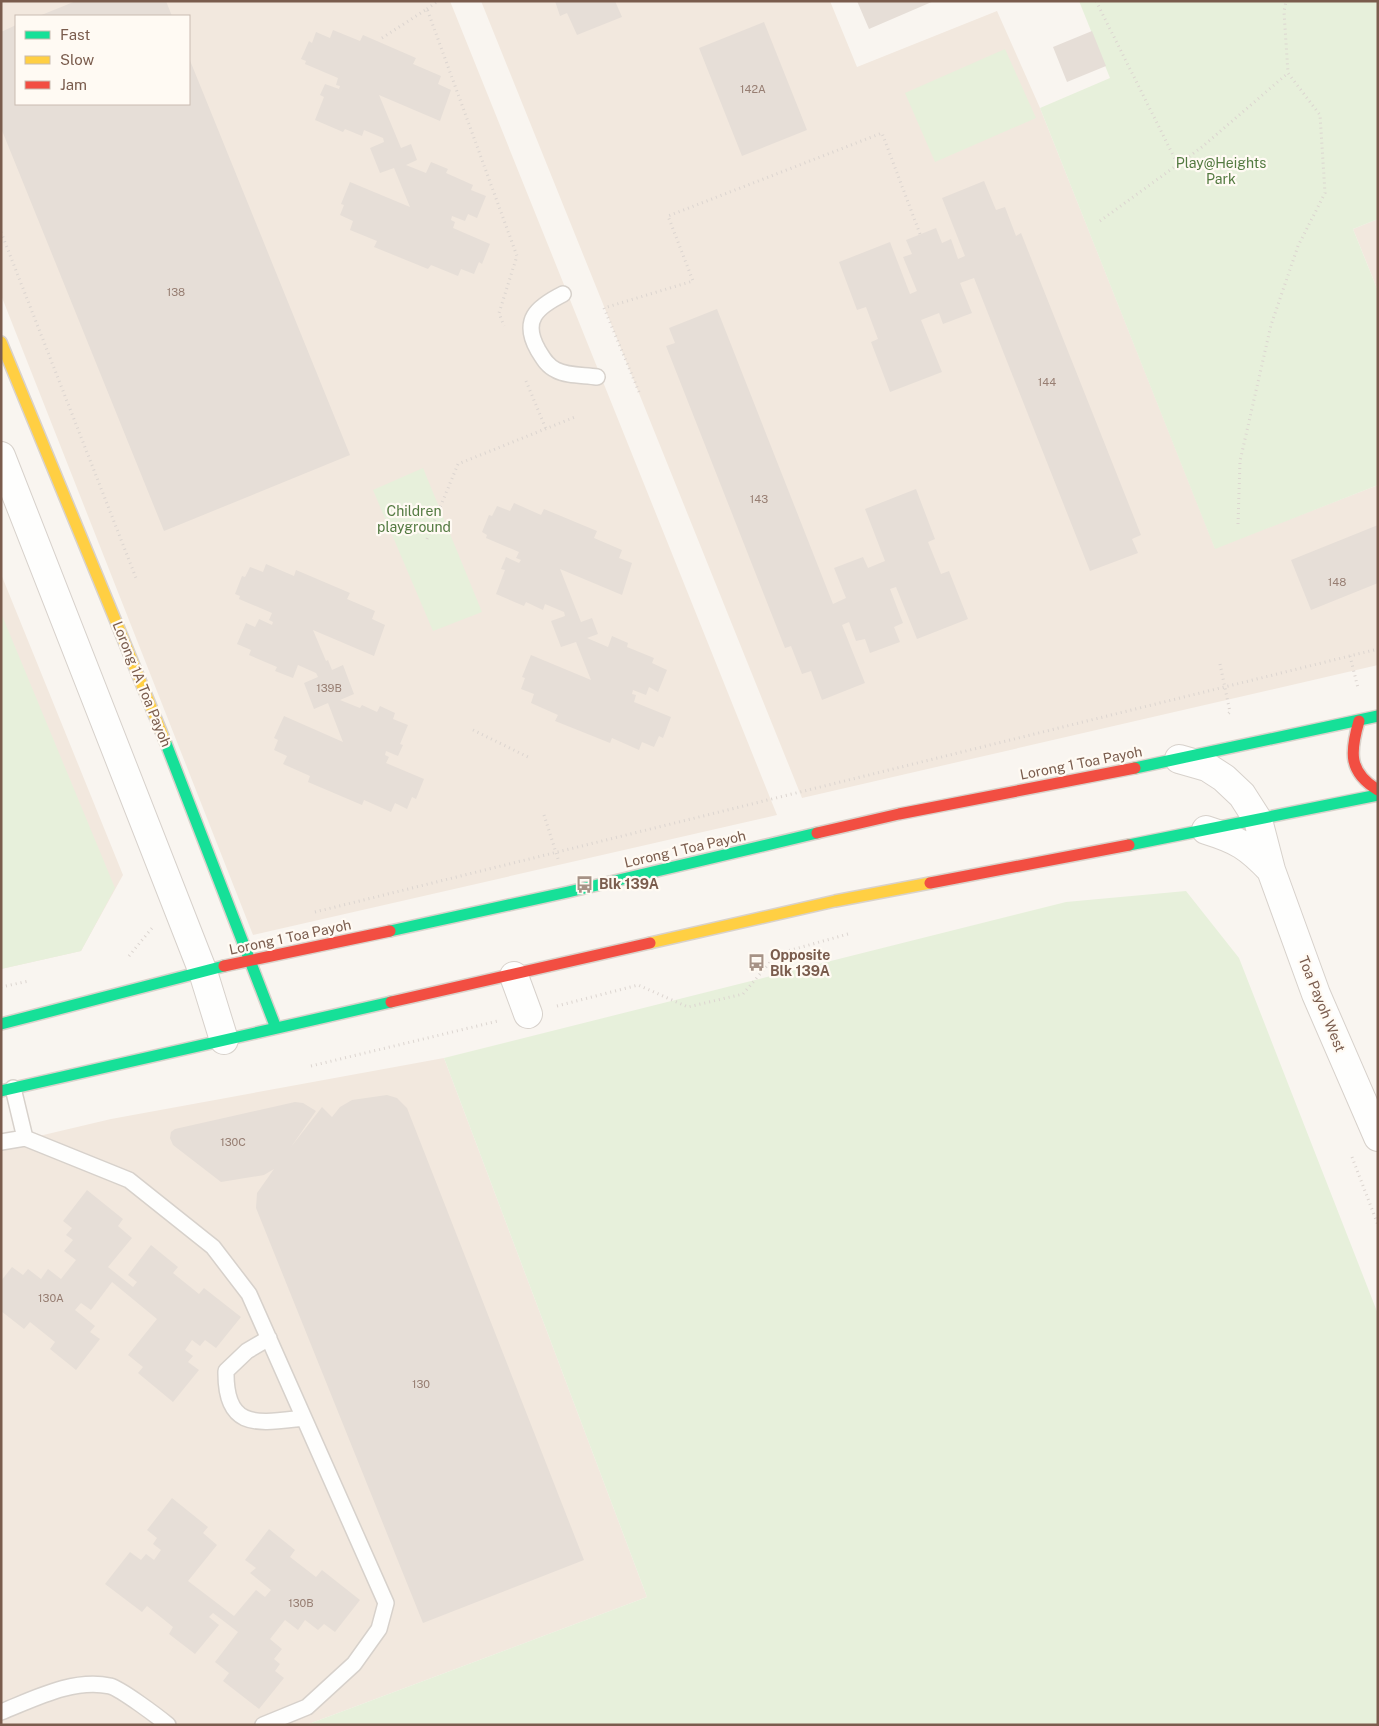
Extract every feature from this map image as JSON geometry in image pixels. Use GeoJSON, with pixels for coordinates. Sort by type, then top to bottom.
{"type":"FeatureCollection","features":[{"type":"Feature","properties":{"kind":"main road","name":"Lorong 1A Toa Payoh"},"geometry":{"type":"LineString","coordinates":[[1,342],[109,602],[251,959],[276,1028]]}},
{"type":"Feature","properties":{"kind":"main road","name":"Lorong 1 Toa Payoh"},"geometry":{"type":"LineString","coordinates":[[1,1024],[251,959],[311,948],[568,892],[899,814],[1179,759],[1378,716]]}},
{"type":"Feature","properties":{"kind":"main road"},"geometry":{"type":"LineString","coordinates":[[1359,721],[1351,746],[1353,765],[1364,780],[1378,790]]}},
{"type":"Feature","properties":{"kind":"main road"},"geometry":{"type":"LineString","coordinates":[[7,1090],[514,976],[835,901],[1258,820],[1378,794]]}},
{"type":"Feature","properties":{"kind":"street"},"geometry":{"type":"LineString","coordinates":[[1,456],[203,972],[224,1040]]}},
{"type":"Feature","properties":{"kind":"street","name":"Toa Payoh West"},"geometry":{"type":"LineString","coordinates":[[1179,759],[1207,767],[1224,778],[1242,795],[1258,820],[1272,870],[1316,994],[1378,1137]]}},
{"type":"Feature","properties":{"kind":"street","name":"Toa Payoh West"},"geometry":{"type":"LineString","coordinates":[[1206,830],[1231,838],[1249,848],[1272,870]]}},
{"type":"Feature","properties":{"kind":"street"},"geometry":{"type":"LineString","coordinates":[[514,976],[528,1014]]}},
{"type":"Feature","properties":{"kind":"lane"},"geometry":{"type":"LineString","coordinates":[[563,294],[539,308],[533,316],[532,337],[546,362],[555,370],[597,377]]}},
{"type":"Feature","properties":{"kind":"lane"},"geometry":{"type":"LineString","coordinates":[[7,1090],[25,1138]]}},
{"type":"Feature","properties":{"kind":"lane"},"geometry":{"type":"LineString","coordinates":[[1,1142],[25,1138],[129,1180],[213,1247],[249,1294],[269,1338],[386,1603],[379,1630],[354,1664],[307,1707],[263,1725]]}},
{"type":"Feature","properties":{"kind":"lane"},"geometry":{"type":"LineString","coordinates":[[269,1338],[247,1351],[226,1372],[226,1394],[233,1408],[243,1418],[268,1422],[304,1418]]}},
{"type":"Feature","properties":{"kind":"lane"},"geometry":{"type":"LineString","coordinates":[[1,1712],[78,1685],[111,1686],[168,1725]]}},
{"type":"Feature","properties":{"kind":"path"},"geometry":{"type":"LineString","coordinates":[[382,38],[438,1]]}},
{"type":"Feature","properties":{"kind":"path"},"geometry":{"type":"LineString","coordinates":[[1096,1],[1178,165]]}},
{"type":"Feature","properties":{"kind":"path"},"geometry":{"type":"LineString","coordinates":[[1238,524],[1240,461],[1271,325],[1298,246],[1325,193],[1320,115],[1288,73],[1284,12],[1286,1]]}},
{"type":"Feature","properties":{"kind":"path"},"geometry":{"type":"LineString","coordinates":[[427,9],[517,256],[499,313],[506,331]]}},
{"type":"Feature","properties":{"kind":"path"},"geometry":{"type":"LineString","coordinates":[[1100,221],[1178,165],[1288,73]]}},
{"type":"Feature","properties":{"kind":"path"},"geometry":{"type":"LineString","coordinates":[[639,392],[604,308],[693,281],[668,216],[882,134],[920,234]]}},
{"type":"Feature","properties":{"kind":"path"},"geometry":{"type":"LineString","coordinates":[[524,375],[546,429]]}},
{"type":"Feature","properties":{"kind":"path"},"geometry":{"type":"LineString","coordinates":[[427,539],[458,464],[575,417]]}},
{"type":"Feature","properties":{"kind":"path"},"geometry":{"type":"LineString","coordinates":[[308,913],[1378,649]]}},
{"type":"Feature","properties":{"kind":"path"},"geometry":{"type":"LineString","coordinates":[[1220,664],[1230,712]]}},
{"type":"Feature","properties":{"kind":"path"},"geometry":{"type":"LineString","coordinates":[[473,730],[528,757]]}},
{"type":"Feature","properties":{"kind":"path"},"geometry":{"type":"LineString","coordinates":[[544,815],[568,892]]}},
{"type":"Feature","properties":{"kind":"path"},"geometry":{"type":"LineString","coordinates":[[125,960],[153,927],[155,919]]}},
{"type":"Feature","properties":{"kind":"path"},"geometry":{"type":"LineString","coordinates":[[311,1066],[528,1014],[638,985],[688,1007],[743,994],[777,954],[851,933]]}},
{"type":"Feature","properties":{"kind":"path"},"geometry":{"type":"LineString","coordinates":[[1,987],[30,981]]}},
{"type":"Feature","properties":{"kind":"path"},"geometry":{"type":"LineString","coordinates":[[1350,1152],[1378,1224]]}},
{"type":"Feature","properties":{"kind":"shaded area"},"geometry":{"type":"Polygon","coordinates":[[[1,1],[450,1],[777,815],[253,935],[1,295],[1,1]]]}},
{"type":"Feature","properties":{"kind":"shaded area"},"geometry":{"type":"Polygon","coordinates":[[[481,1],[830,1],[857,67],[997,11],[1040,108],[1215,548],[1378,485],[1378,665],[802,798],[481,1]]]}},
{"type":"Feature","properties":{"kind":"shaded area"},"geometry":{"type":"Polygon","coordinates":[[[1378,219],[1378,291],[1353,229],[1378,219]]]}},
{"type":"Feature","properties":{"kind":"shaded area"},"geometry":{"type":"Polygon","coordinates":[[[1,574],[123,875],[81,951],[1,969],[1,574]]]}},
{"type":"Feature","properties":{"kind":"shaded area"},"geometry":{"type":"Polygon","coordinates":[[[444,1058],[647,1597],[306,1725],[1,1725],[1,1145],[111,1119],[444,1058]]]}},
{"type":"Feature","properties":{"kind":"green space","name":"Play@Heights Park"},"geometry":{"type":"Polygon","coordinates":[[[1079,1],[1378,1],[1378,219],[1353,229],[1378,291],[1378,485],[1215,549],[1040,108],[1110,78],[1079,1]]]}},
{"type":"Feature","properties":{"kind":"green space"},"geometry":{"type":"Polygon","coordinates":[[[1005,49],[1036,118],[935,162],[905,93],[1005,49]]]}},
{"type":"Feature","properties":{"kind":"green space","name":"Children playground"},"geometry":{"type":"Polygon","coordinates":[[[423,468],[482,612],[433,631],[373,490],[423,468]]]}},
{"type":"Feature","properties":{"kind":"green space"},"geometry":{"type":"Polygon","coordinates":[[[1,613],[115,888],[81,951],[1,969],[1,613]]]}},
{"type":"Feature","properties":{"kind":"green space"},"geometry":{"type":"Polygon","coordinates":[[[1186,891],[1239,958],[1378,1314],[1378,1725],[306,1725],[647,1597],[444,1058],[1066,902],[1186,891]]]}},
{"type":"Feature","properties":{"kind":"building"},"geometry":{"type":"Polygon","coordinates":[[[76,1],[166,1],[172,15],[41,15],[76,1]]]}},
{"type":"Feature","properties":{"kind":"building"},"geometry":{"type":"Polygon","coordinates":[[[555,1],[615,1],[622,17],[577,35],[567,13],[560,16],[555,1]]]}},
{"type":"Feature","properties":{"kind":"building"},"geometry":{"type":"Polygon","coordinates":[[[857,1],[934,1],[869,29],[857,1]]]}},
{"type":"Feature","properties":{"kind":"building"},"geometry":{"type":"Polygon","coordinates":[[[764,22],[807,130],[742,156],[699,48],[764,22]]]}},
{"type":"Feature","properties":{"kind":"building"},"geometry":{"type":"Polygon","coordinates":[[[15,25],[15,105],[190,105],[190,60],[350,455],[164,531],[1,128],[1,32],[15,25]]]}},
{"type":"Feature","properties":{"kind":"building"},"geometry":{"type":"Polygon","coordinates":[[[333,30],[360,41],[363,35],[416,58],[413,64],[441,76],[438,84],[451,90],[440,121],[379,95],[401,148],[411,144],[417,160],[406,165],[426,173],[431,162],[448,169],[446,173],[473,185],[471,190],[486,196],[477,218],[468,214],[465,221],[452,216],[451,220],[455,222],[453,228],[490,244],[482,264],[479,262],[474,274],[461,269],[458,276],[431,265],[428,269],[374,247],[377,241],[350,230],[353,221],[340,215],[344,205],[341,204],[350,182],[410,207],[394,168],[380,173],[370,148],[384,142],[383,138],[364,130],[362,136],[345,129],[343,132],[315,120],[324,97],[320,95],[325,84],[339,89],[340,86],[336,85],[338,78],[305,64],[306,61],[301,59],[309,41],[312,43],[316,32],[330,38],[333,30]]]}},
{"type":"Feature","properties":{"kind":"building"},"geometry":{"type":"Polygon","coordinates":[[[1092,31],[1106,66],[1067,82],[1053,47],[1092,31]]]}},
{"type":"Feature","properties":{"kind":"building"},"geometry":{"type":"Polygon","coordinates":[[[984,181],[996,210],[1005,207],[1016,236],[1021,233],[1141,535],[1132,539],[1138,553],[1090,571],[974,278],[960,283],[972,313],[943,324],[939,313],[921,320],[942,372],[890,392],[871,342],[878,339],[866,307],[857,310],[839,262],[890,242],[910,294],[917,291],[903,257],[912,254],[906,240],[936,228],[942,243],[951,239],[958,259],[965,256],[942,198],[984,181]]]}},
{"type":"Feature","properties":{"kind":"building"},"geometry":{"type":"Polygon","coordinates":[[[717,309],[833,604],[846,598],[834,568],[863,557],[868,568],[885,561],[865,509],[916,489],[935,539],[928,542],[941,574],[949,571],[968,619],[917,639],[896,587],[890,589],[903,623],[894,627],[900,642],[870,653],[865,639],[856,641],[849,622],[842,625],[865,683],[822,700],[811,671],[802,674],[791,646],[785,648],[666,346],[675,343],[669,328],[717,309]]]}},
{"type":"Feature","properties":{"kind":"building"},"geometry":{"type":"Polygon","coordinates":[[[514,503],[541,515],[544,509],[597,531],[594,538],[622,550],[619,558],[632,563],[622,595],[560,569],[581,622],[592,618],[598,634],[587,638],[608,647],[612,636],[628,643],[627,647],[654,658],[652,663],[667,670],[658,692],[649,687],[646,695],[633,690],[632,694],[636,695],[634,702],[671,717],[663,738],[659,736],[654,747],[642,742],[639,750],[612,738],[610,743],[555,721],[558,715],[531,703],[534,694],[521,689],[525,678],[522,677],[531,655],[591,680],[576,642],[561,647],[551,621],[565,616],[564,612],[545,604],[543,610],[526,602],[524,606],[496,594],[505,570],[501,569],[506,557],[519,563],[521,560],[516,558],[519,552],[486,538],[487,535],[482,532],[489,515],[492,516],[497,506],[510,511],[514,503]]]}},
{"type":"Feature","properties":{"kind":"building"},"geometry":{"type":"Polygon","coordinates":[[[1378,525],[1378,583],[1311,610],[1291,560],[1378,525]]]}},
{"type":"Feature","properties":{"kind":"building"},"geometry":{"type":"Polygon","coordinates":[[[266,564],[294,576],[296,570],[350,593],[347,599],[375,611],[372,619],[385,625],[374,656],[313,630],[326,661],[328,660],[332,670],[343,665],[354,694],[340,700],[360,708],[362,705],[377,712],[380,706],[395,713],[393,719],[408,725],[400,744],[403,745],[398,756],[386,751],[385,755],[389,757],[386,763],[424,779],[416,799],[412,797],[407,809],[395,803],[391,812],[364,800],[362,805],[308,782],[310,776],[283,764],[287,756],[274,750],[278,740],[274,738],[284,716],[343,742],[328,703],[314,709],[304,683],[318,677],[316,673],[298,665],[293,678],[275,671],[277,667],[249,655],[251,650],[237,644],[246,623],[255,627],[259,619],[272,625],[273,622],[269,620],[272,613],[239,599],[240,596],[235,594],[242,576],[245,577],[250,567],[263,572],[266,564]]]}},
{"type":"Feature","properties":{"kind":"building"},"geometry":{"type":"Polygon","coordinates":[[[387,1095],[397,1098],[407,1108],[584,1560],[423,1623],[256,1208],[257,1193],[274,1169],[264,1175],[221,1182],[173,1145],[170,1138],[171,1132],[175,1129],[295,1102],[303,1103],[316,1111],[291,1147],[322,1107],[332,1117],[340,1107],[352,1100],[387,1095]]]}},
{"type":"Feature","properties":{"kind":"building"},"geometry":{"type":"Polygon","coordinates":[[[87,1190],[123,1219],[118,1226],[132,1238],[108,1267],[133,1287],[137,1282],[128,1275],[151,1245],[178,1267],[173,1273],[199,1294],[204,1288],[241,1317],[216,1348],[205,1340],[200,1346],[192,1340],[185,1350],[193,1356],[188,1362],[199,1370],[173,1402],[138,1373],[143,1367],[128,1355],[157,1319],[112,1282],[91,1310],[81,1303],[75,1310],[95,1326],[90,1332],[100,1339],[76,1370],[50,1349],[55,1342],[30,1322],[24,1329],[1,1311],[1,1281],[12,1267],[23,1275],[28,1269],[41,1279],[48,1269],[61,1279],[76,1260],[64,1251],[73,1240],[66,1235],[72,1228],[63,1221],[87,1190]]]}},
{"type":"Feature","properties":{"kind":"building"},"geometry":{"type":"Polygon","coordinates":[[[172,1498],[208,1527],[203,1533],[217,1545],[188,1581],[234,1616],[256,1590],[265,1597],[271,1590],[250,1573],[256,1568],[245,1560],[269,1529],[295,1550],[290,1557],[316,1577],[322,1570],[360,1600],[335,1632],[324,1624],[318,1630],[305,1620],[298,1630],[285,1620],[270,1639],[282,1649],[274,1659],[280,1664],[275,1671],[284,1678],[259,1709],[223,1681],[229,1673],[215,1662],[238,1632],[213,1613],[209,1617],[219,1625],[195,1654],[169,1634],[173,1627],[147,1606],[142,1612],[105,1584],[130,1552],[141,1560],[146,1554],[154,1560],[161,1550],[153,1544],[157,1538],[147,1530],[172,1498]]]}},
{"type":"Feature","properties":{"kind":"traffic: fast"},"geometry":{"type":"LineString","coordinates":[[1135,768],[1378,716]]}},
{"type":"Feature","properties":{"kind":"traffic: fast"},"geometry":{"type":"LineString","coordinates":[[165,741],[276,1028]]}},
{"type":"Feature","properties":{"kind":"traffic: fast"},"geometry":{"type":"LineString","coordinates":[[1129,845],[1378,795]]}},
{"type":"Feature","properties":{"kind":"traffic: fast"},"geometry":{"type":"LineString","coordinates":[[390,931],[568,892],[817,833]]}},
{"type":"Feature","properties":{"kind":"traffic: fast"},"geometry":{"type":"LineString","coordinates":[[1,1024],[224,966]]}},
{"type":"Feature","properties":{"kind":"traffic: fast"},"geometry":{"type":"LineString","coordinates":[[1,1091],[391,1002]]}},
{"type":"Feature","properties":{"kind":"traffic: slow"},"geometry":{"type":"LineString","coordinates":[[1,342],[165,741]]}},
{"type":"Feature","properties":{"kind":"traffic: slow"},"geometry":{"type":"LineString","coordinates":[[650,943],[835,901],[930,883]]}},
{"type":"Feature","properties":{"kind":"traffic: jam"},"geometry":{"type":"LineString","coordinates":[[1359,721],[1353,752],[1356,768],[1361,776],[1378,790]]}},
{"type":"Feature","properties":{"kind":"traffic: jam"},"geometry":{"type":"LineString","coordinates":[[817,833],[899,814],[1135,768]]}},
{"type":"Feature","properties":{"kind":"traffic: jam"},"geometry":{"type":"LineString","coordinates":[[930,883],[1129,845]]}},
{"type":"Feature","properties":{"kind":"traffic: jam"},"geometry":{"type":"LineString","coordinates":[[224,966],[390,931]]}},
{"type":"Feature","properties":{"kind":"traffic: jam"},"geometry":{"type":"LineString","coordinates":[[391,1002],[650,943]]}},
{"type":"Feature","properties":{"kind":"place","name":"Blk 139A"},"geometry":{"type":"Point","coordinates":[585,884]}},
{"type":"Feature","properties":{"kind":"place","name":"Opposite Blk 139A"},"geometry":{"type":"Point","coordinates":[756,963]}}]}
